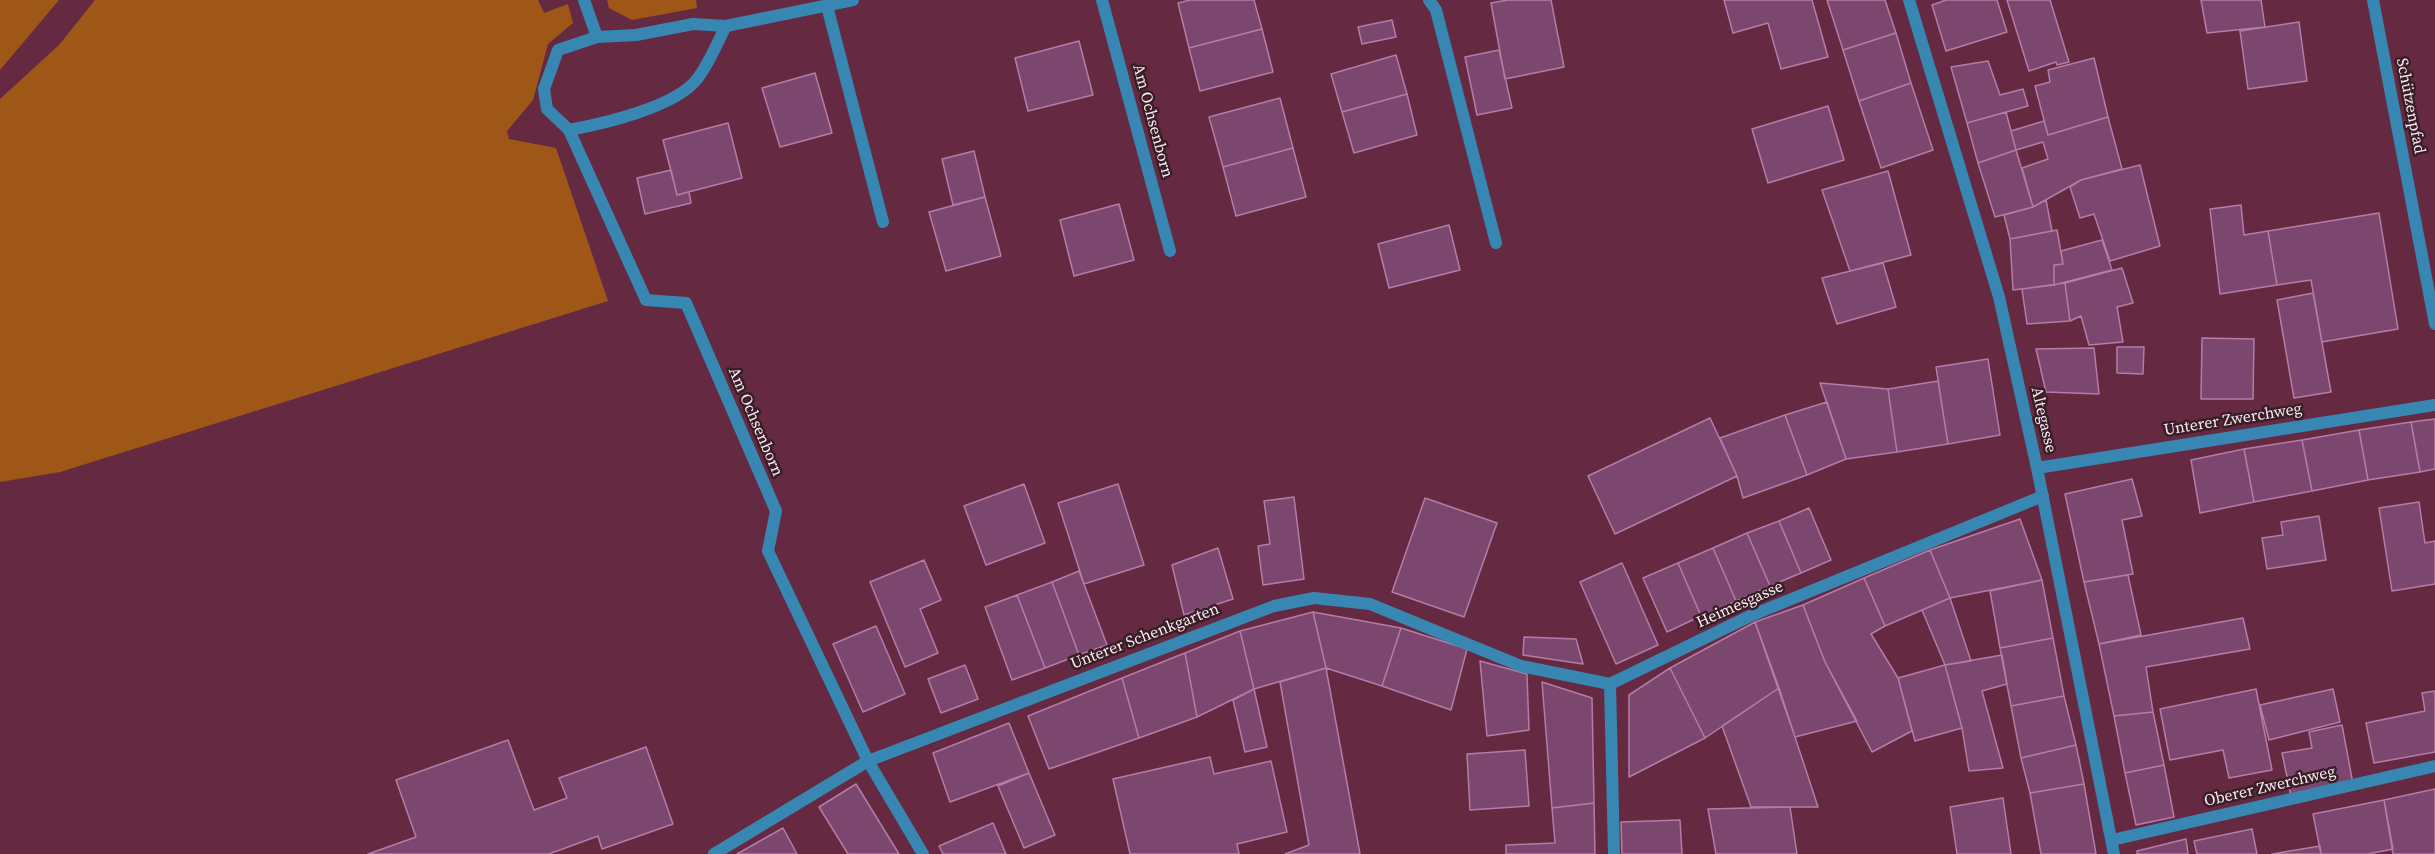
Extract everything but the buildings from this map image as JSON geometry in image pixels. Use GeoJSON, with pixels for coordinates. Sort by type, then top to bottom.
{"type":"FeatureCollection","features":[{"type":"Feature","properties":{"kind":"street"},"geometry":{"type":"LineString","coordinates":[[584,0],[597,37]]}},
{"type":"Feature","properties":{"kind":"street","name":"Am Ochsenborn"},"geometry":{"type":"LineString","coordinates":[[853,0],[726,26],[693,24],[636,34],[597,37],[558,50],[544,89],[547,110],[569,130],[646,300],[686,303],[776,511],[768,551],[868,761]]}},
{"type":"Feature","properties":{"kind":"street","name":"Am Ochsenborn"},"geometry":{"type":"LineString","coordinates":[[1102,0],[1170,250]]}},
{"type":"Feature","properties":{"kind":"street"},"geometry":{"type":"LineString","coordinates":[[1430,0],[1436,10],[1496,243]]}},
{"type":"Feature","properties":{"kind":"street","name":"Altegasse"},"geometry":{"type":"LineString","coordinates":[[1909,0],[1999,297],[2043,496],[2114,854]]}},
{"type":"Feature","properties":{"kind":"street","name":"Schützenpfad"},"geometry":{"type":"LineString","coordinates":[[2373,0],[2435,324]]}},
{"type":"Feature","properties":{"kind":"street"},"geometry":{"type":"LineString","coordinates":[[827,6],[883,222]]}},
{"type":"Feature","properties":{"kind":"street"},"geometry":{"type":"LineString","coordinates":[[569,130],[613,122],[680,95],[697,80],[726,26]]}},
{"type":"Feature","properties":{"kind":"street","name":"Unterer Zwerchweg"},"geometry":{"type":"LineString","coordinates":[[2037,468],[2435,405]]}},
{"type":"Feature","properties":{"kind":"street","name":"Heimesgasse"},"geometry":{"type":"LineString","coordinates":[[1610,684],[1750,616],[2043,496]]}},
{"type":"Feature","properties":{"kind":"street","name":"Unterer Schenkgarten"},"geometry":{"type":"LineString","coordinates":[[714,854],[868,761],[1274,606],[1314,598],[1370,604],[1521,666],[1610,684]]}},
{"type":"Feature","properties":{"kind":"street"},"geometry":{"type":"LineString","coordinates":[[1610,684],[1614,854]]}},
{"type":"Feature","properties":{"kind":"street"},"geometry":{"type":"LineString","coordinates":[[868,761],[923,854]]}},
{"type":"Feature","properties":{"kind":"street","name":"Oberer Zwerchweg"},"geometry":{"type":"LineString","coordinates":[[2112,840],[2435,766]]}},
{"type":"Feature","properties":{"kind":"shaded area"},"geometry":{"type":"Polygon","coordinates":[[[0,0],[59,0],[0,70],[0,0]]]}},
{"type":"Feature","properties":{"kind":"shaded area"},"geometry":{"type":"Polygon","coordinates":[[[95,0],[538,0],[544,13],[568,4],[573,23],[548,44],[533,100],[507,131],[509,139],[556,148],[608,301],[60,472],[0,482],[0,99],[59,45],[95,0]]]}},
{"type":"Feature","properties":{"kind":"shaded area"},"geometry":{"type":"Polygon","coordinates":[[[607,0],[696,0],[697,8],[632,20],[609,8],[607,0]]]}}]}
